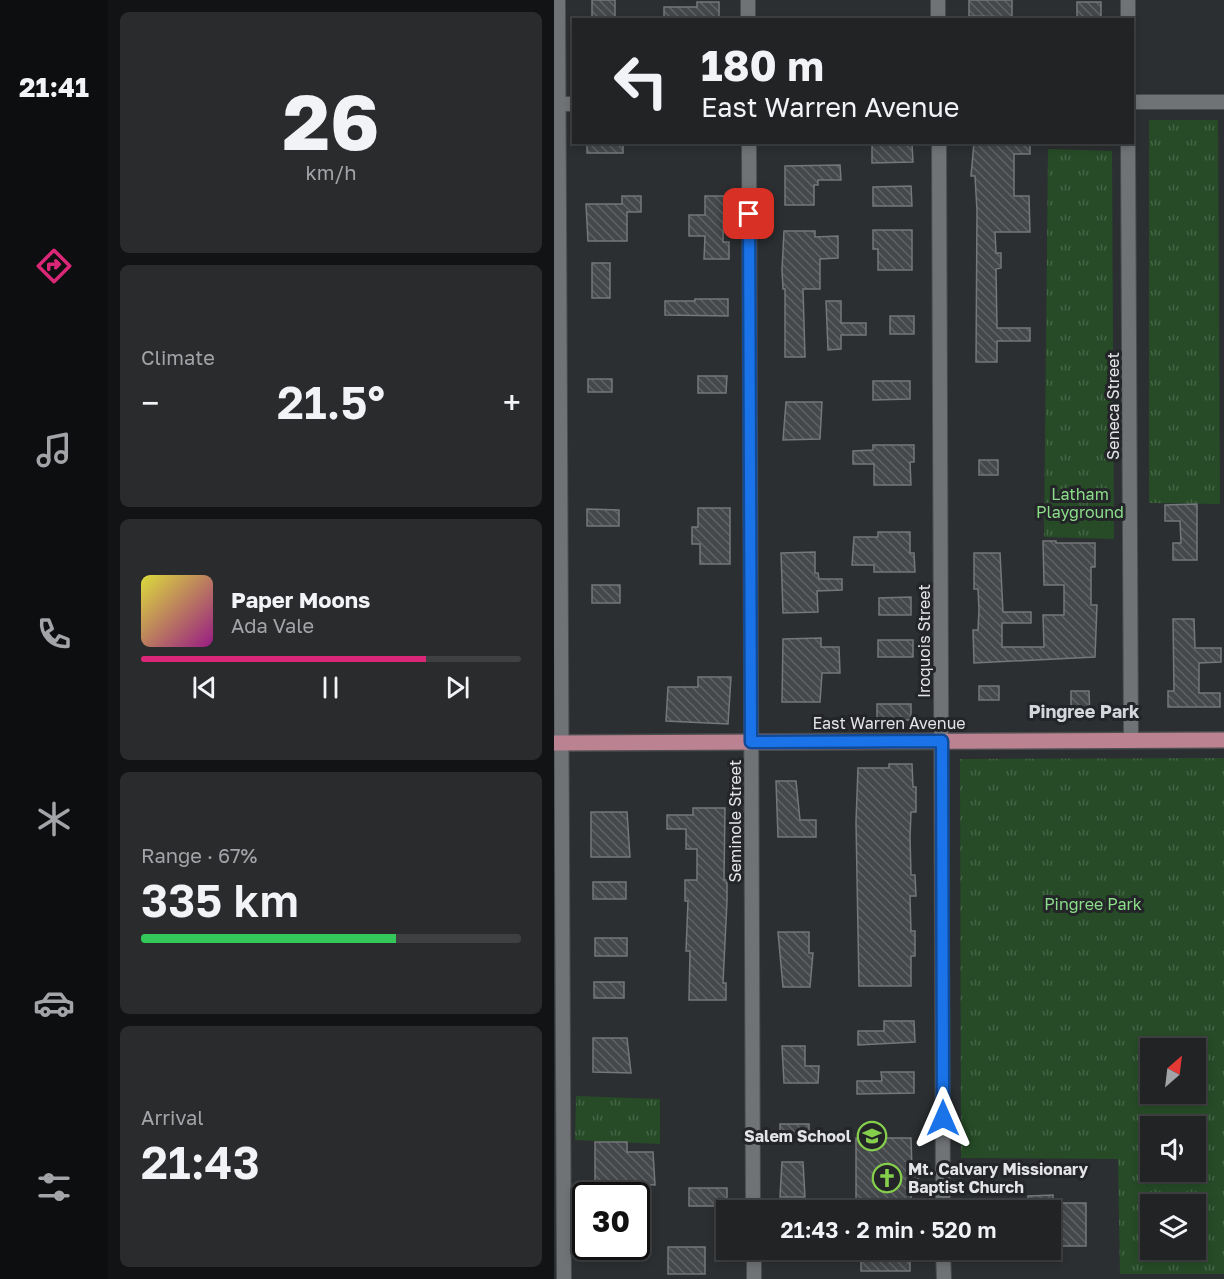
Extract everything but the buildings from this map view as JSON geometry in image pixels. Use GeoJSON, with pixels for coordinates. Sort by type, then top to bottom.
{"type":"FeatureCollection","features":[{"type":"Feature","properties":{"kind":"main road","name":"East Warren Avenue"},"geometry":{"type":"LineString","coordinates":[[558,743],[1224,740]]}},
{"type":"Feature","properties":{"kind":"street"},"geometry":{"type":"LineString","coordinates":[[558,0],[558,1111],[564,1279]]}},
{"type":"Feature","properties":{"kind":"street"},"geometry":{"type":"LineString","coordinates":[[748,0],[748,18]]}},
{"type":"Feature","properties":{"kind":"street"},"geometry":{"type":"LineString","coordinates":[[938,0],[938,18]]}},
{"type":"Feature","properties":{"kind":"street"},"geometry":{"type":"LineString","coordinates":[[1128,0],[1128,18]]}},
{"type":"Feature","properties":{"kind":"street"},"geometry":{"type":"LineString","coordinates":[[1134,102],[1224,102]]}},
{"type":"Feature","properties":{"kind":"street"},"geometry":{"type":"LineString","coordinates":[[558,104],[572,104]]}},
{"type":"Feature","properties":{"kind":"street","name":"Seminole Street"},"geometry":{"type":"LineString","coordinates":[[749,144],[754,1200]]}},
{"type":"Feature","properties":{"kind":"street","name":"Iroquois Street"},"geometry":{"type":"LineString","coordinates":[[939,144],[943,1200]]}},
{"type":"Feature","properties":{"kind":"street","name":"Seneca Street"},"geometry":{"type":"LineString","coordinates":[[1128,144],[1131,741]]}},
{"type":"Feature","properties":{"kind":"street"},"geometry":{"type":"LineString","coordinates":[[754,1260],[754,1279]]}},
{"type":"Feature","properties":{"kind":"street"},"geometry":{"type":"LineString","coordinates":[[944,1260],[944,1279]]}},
{"type":"Feature","properties":{"kind":"green space","name":"Latham Playground"},"geometry":{"type":"Polygon","coordinates":[[[1149,120],[1218,120],[1220,504],[1149,503],[1149,120]]]}},
{"type":"Feature","properties":{"kind":"green space","name":"Latham Playground"},"geometry":{"type":"Polygon","coordinates":[[[1048,149],[1112,151],[1114,539],[1044,537],[1048,149]]]}},
{"type":"Feature","properties":{"kind":"green space","name":"Pingree Park"},"geometry":{"type":"Polygon","coordinates":[[[1224,758],[1224,1274],[1120,1274],[1118,1159],[961,1158],[960,759],[1224,758]]]}},
{"type":"Feature","properties":{"kind":"green space"},"geometry":{"type":"Polygon","coordinates":[[[576,1096],[660,1099],[660,1144],[575,1140],[576,1096]]]}},
{"type":"Feature","properties":{"kind":"place","name":"Salem School"},"geometry":{"type":"Point","coordinates":[872,1136]}},
{"type":"Feature","properties":{"kind":"place","name":"Mt. Calvary Missionary Baptist Church"},"geometry":{"type":"Point","coordinates":[887,1178]}},
{"type":"Feature","properties":{"kind":"district","name":"Pingree Park"},"geometry":{"type":"Point","coordinates":[1084,712]}},
{"type":"Feature","properties":{"kind":"route"},"geometry":{"type":"LineString","coordinates":[[749,214],[751,742],[942,741],[943,1118]]}}]}
